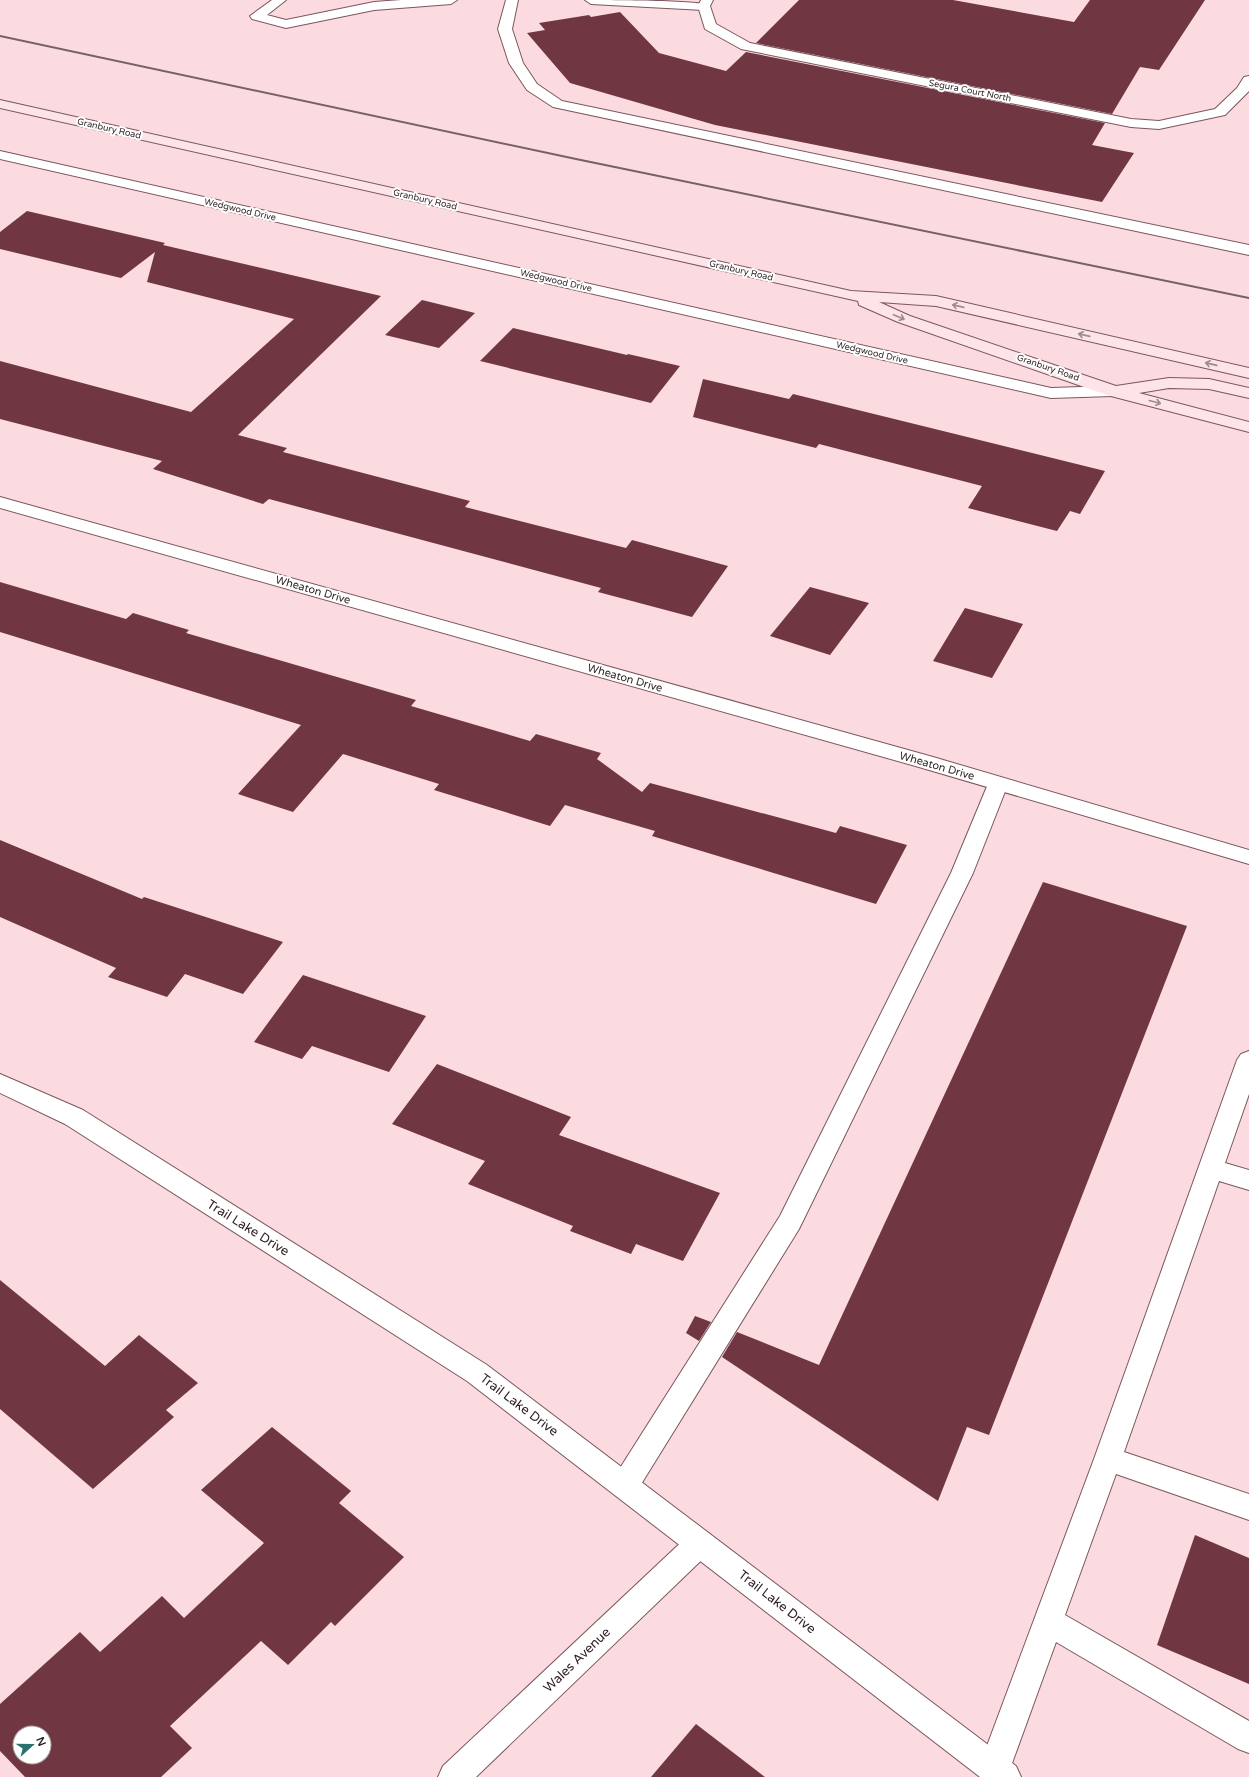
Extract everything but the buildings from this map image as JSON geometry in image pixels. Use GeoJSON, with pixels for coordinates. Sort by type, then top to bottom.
{"type":"FeatureCollection","features":[{"type":"Feature","properties":{"kind":"main road","name":"Granbury Road"},"geometry":{"type":"LineString","coordinates":[[0,104],[851,296],[936,301],[1249,373]]}},
{"type":"Feature","properties":{"kind":"main road","name":"Granbury Road"},"geometry":{"type":"LineString","coordinates":[[851,296],[904,319],[1113,391],[1249,427]]}},
{"type":"Feature","properties":{"kind":"main road"},"geometry":{"type":"LineString","coordinates":[[1113,391],[1169,383],[1209,384],[1249,393]]}},
{"type":"Feature","properties":{"kind":"street"},"geometry":{"type":"LineString","coordinates":[[280,0],[257,16],[286,24],[374,6],[451,0]]}},
{"type":"Feature","properties":{"kind":"street"},"geometry":{"type":"LineString","coordinates":[[512,0],[505,29],[516,63],[532,87],[558,104],[1249,250]]}},
{"type":"Feature","properties":{"kind":"street"},"geometry":{"type":"LineString","coordinates":[[591,0],[706,3]]}},
{"type":"Feature","properties":{"kind":"street"},"geometry":{"type":"LineString","coordinates":[[332,1],[374,6]]}},
{"type":"Feature","properties":{"kind":"street","name":"Segura Court North"},"geometry":{"type":"LineString","coordinates":[[706,3],[710,26],[746,46],[1131,123],[1159,125],[1220,112],[1242,91],[1249,80]]}},
{"type":"Feature","properties":{"kind":"street","name":"Wedgwood Drive"},"geometry":{"type":"LineString","coordinates":[[0,155],[1051,393],[1113,391]]}},
{"type":"Feature","properties":{"kind":"street","name":"Wheaton Drive"},"geometry":{"type":"LineString","coordinates":[[0,502],[998,784],[1249,857]]}},
{"type":"Feature","properties":{"kind":"street"},"geometry":{"type":"LineString","coordinates":[[625,1485],[790,1222],[962,873],[998,784]]}},
{"type":"Feature","properties":{"kind":"street"},"geometry":{"type":"LineString","coordinates":[[999,1773],[1048,1621],[1108,1459],[1249,1061]]}},
{"type":"Feature","properties":{"kind":"street","name":"Trail Lake Drive"},"geometry":{"type":"LineString","coordinates":[[0,1083],[74,1117],[477,1373],[999,1773]]}},
{"type":"Feature","properties":{"kind":"street"},"geometry":{"type":"LineString","coordinates":[[1210,1169],[1249,1180]]}},
{"type":"Feature","properties":{"kind":"street"},"geometry":{"type":"LineString","coordinates":[[1108,1459],[1249,1507]]}},
{"type":"Feature","properties":{"kind":"street","name":"Wales Avenue"},"geometry":{"type":"LineString","coordinates":[[454,1777],[700,1543]]}},
{"type":"Feature","properties":{"kind":"street"},"geometry":{"type":"LineString","coordinates":[[1048,1621],[1249,1738]]}},
{"type":"Feature","properties":{"kind":"railway"},"geometry":{"type":"LineString","coordinates":[[0,36],[576,159],[1249,298]]}}]}
